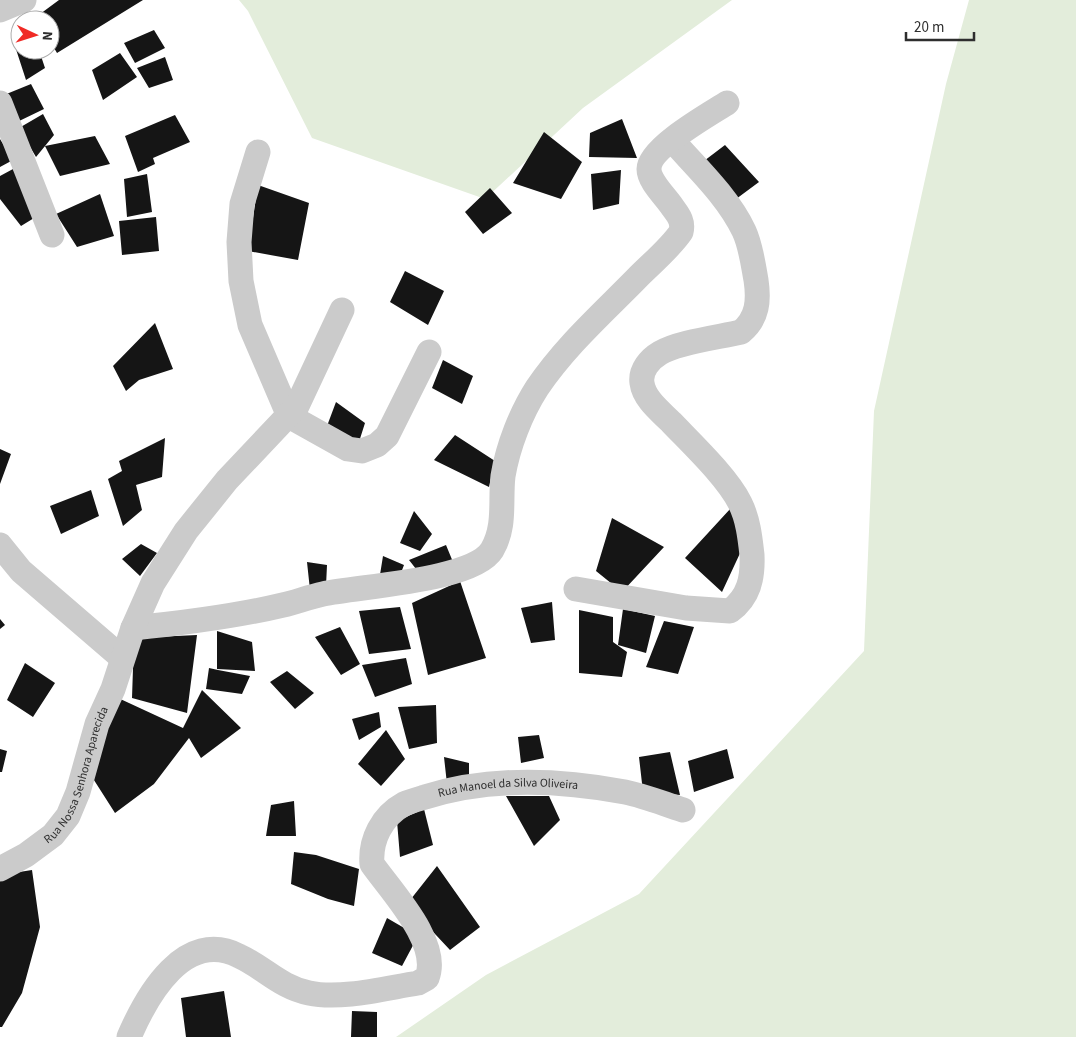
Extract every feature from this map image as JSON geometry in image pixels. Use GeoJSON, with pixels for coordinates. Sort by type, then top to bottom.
{"type":"FeatureCollection","features":[{"type":"Feature","properties":{"kind":"street"},"geometry":{"type":"LineString","coordinates":[[0,10],[24,0]]}},
{"type":"Feature","properties":{"kind":"street"},"geometry":{"type":"LineString","coordinates":[[0,102],[52,235]]}},
{"type":"Feature","properties":{"kind":"street"},"geometry":{"type":"LineString","coordinates":[[132,628],[200,621],[284,605],[321,594],[404,583],[436,576],[483,560],[492,551],[499,535],[503,508],[503,476],[516,429],[536,389],[565,350],[681,232],[681,219],[651,178],[649,168],[657,152],[727,103]]}},
{"type":"Feature","properties":{"kind":"street"},"geometry":{"type":"LineString","coordinates":[[576,590],[686,608],[730,611],[741,603],[749,592],[752,560],[750,532],[740,502],[708,460],[650,400],[642,383],[643,372],[649,361],[661,352],[741,332],[751,324],[756,310],[757,288],[753,261],[744,231],[728,204],[672,140]]}},
{"type":"Feature","properties":{"kind":"street"},"geometry":{"type":"LineString","coordinates":[[258,152],[242,204],[239,242],[241,280],[250,326],[289,416],[348,449],[362,451],[377,445],[387,436],[429,352]]}},
{"type":"Feature","properties":{"kind":"street","name":"Rua Nossa Senhora Aparecida"},"geometry":{"type":"LineString","coordinates":[[0,868],[26,855],[52,835],[68,816],[78,792],[97,724],[113,690],[132,628],[153,584],[186,531],[228,480],[289,416],[320,360],[342,310]]}},
{"type":"Feature","properties":{"kind":"street"},"geometry":{"type":"LineString","coordinates":[[0,545],[21,571],[122,658]]}},
{"type":"Feature","properties":{"kind":"street","name":"Rua Manoel da Silva Oliveira"},"geometry":{"type":"LineString","coordinates":[[130,1037],[153,989],[177,965],[193,953],[212,949],[227,950],[241,956],[288,988],[311,994],[347,994],[418,983],[427,978],[429,971],[427,948],[417,925],[372,864],[374,838],[384,821],[404,804],[439,793],[482,786],[529,783],[577,786],[626,793],[683,810]]}},
{"type":"Feature","properties":{"kind":"green space"},"geometry":{"type":"Polygon","coordinates":[[[239,0],[732,0],[583,108],[485,199],[312,138],[248,11],[239,0]]]}},
{"type":"Feature","properties":{"kind":"green space"},"geometry":{"type":"Polygon","coordinates":[[[969,0],[1076,0],[1076,1037],[396,1037],[486,975],[639,894],[864,651],[874,411],[946,84],[969,0]]]}},
{"type":"Feature","properties":{"kind":"building"},"geometry":{"type":"Polygon","coordinates":[[[59,0],[143,0],[60,51],[60,10],[45,10],[59,0]]]}},
{"type":"Feature","properties":{"kind":"building"},"geometry":{"type":"Polygon","coordinates":[[[154,30],[165,48],[135,63],[124,43],[154,30]]]}},
{"type":"Feature","properties":{"kind":"building"},"geometry":{"type":"Polygon","coordinates":[[[120,53],[137,77],[103,100],[92,70],[120,53]]]}},
{"type":"Feature","properties":{"kind":"building"},"geometry":{"type":"Polygon","coordinates":[[[165,57],[173,80],[149,88],[137,68],[165,57]]]}},
{"type":"Feature","properties":{"kind":"building"},"geometry":{"type":"Polygon","coordinates":[[[19,60],[42,60],[45,68],[26,80],[19,60]]]}},
{"type":"Feature","properties":{"kind":"building"},"geometry":{"type":"Polygon","coordinates":[[[31,84],[44,109],[15,123],[4,95],[31,84]]]}},
{"type":"Feature","properties":{"kind":"building"},"geometry":{"type":"Polygon","coordinates":[[[43,114],[54,135],[36,157],[19,128],[43,114]]]}},
{"type":"Feature","properties":{"kind":"building"},"geometry":{"type":"Polygon","coordinates":[[[175,115],[190,142],[153,158],[155,164],[138,172],[125,136],[175,115]]]}},
{"type":"Feature","properties":{"kind":"building"},"geometry":{"type":"Polygon","coordinates":[[[622,119],[637,158],[589,157],[590,133],[622,119]]]}},
{"type":"Feature","properties":{"kind":"building"},"geometry":{"type":"Polygon","coordinates":[[[544,132],[582,162],[561,199],[513,183],[544,132]]]}},
{"type":"Feature","properties":{"kind":"building"},"geometry":{"type":"Polygon","coordinates":[[[95,136],[110,164],[60,176],[45,146],[95,136]]]}},
{"type":"Feature","properties":{"kind":"building"},"geometry":{"type":"Polygon","coordinates":[[[0,139],[13,160],[0,167],[0,139]]]}},
{"type":"Feature","properties":{"kind":"building"},"geometry":{"type":"Polygon","coordinates":[[[725,145],[759,182],[732,202],[700,164],[725,145]]]}},
{"type":"Feature","properties":{"kind":"building"},"geometry":{"type":"Polygon","coordinates":[[[13,169],[39,215],[21,226],[0,199],[0,176],[13,169]]]}},
{"type":"Feature","properties":{"kind":"building"},"geometry":{"type":"Polygon","coordinates":[[[621,170],[619,204],[593,210],[591,174],[621,170]]]}},
{"type":"Feature","properties":{"kind":"building"},"geometry":{"type":"Polygon","coordinates":[[[147,174],[152,212],[127,217],[124,179],[147,174]]]}},
{"type":"Feature","properties":{"kind":"building"},"geometry":{"type":"Polygon","coordinates":[[[258,185],[309,203],[298,260],[248,251],[258,185]]]}},
{"type":"Feature","properties":{"kind":"building"},"geometry":{"type":"Polygon","coordinates":[[[490,188],[512,213],[483,234],[465,212],[490,188]]]}},
{"type":"Feature","properties":{"kind":"building"},"geometry":{"type":"Polygon","coordinates":[[[100,194],[114,236],[77,247],[56,214],[100,194]]]}},
{"type":"Feature","properties":{"kind":"building"},"geometry":{"type":"Polygon","coordinates":[[[156,217],[159,251],[122,255],[119,221],[156,217]]]}},
{"type":"Feature","properties":{"kind":"building"},"geometry":{"type":"Polygon","coordinates":[[[405,271],[444,291],[428,325],[390,302],[405,271]]]}},
{"type":"Feature","properties":{"kind":"building"},"geometry":{"type":"Polygon","coordinates":[[[155,323],[173,369],[139,380],[126,391],[113,366],[155,323]]]}},
{"type":"Feature","properties":{"kind":"building"},"geometry":{"type":"Polygon","coordinates":[[[443,360],[473,376],[462,404],[432,388],[443,360]]]}},
{"type":"Feature","properties":{"kind":"building"},"geometry":{"type":"Polygon","coordinates":[[[336,402],[365,423],[358,445],[327,426],[336,402]]]}},
{"type":"Feature","properties":{"kind":"building"},"geometry":{"type":"Polygon","coordinates":[[[455,435],[495,461],[489,487],[434,460],[455,435]]]}},
{"type":"Feature","properties":{"kind":"building"},"geometry":{"type":"Polygon","coordinates":[[[165,438],[162,477],[136,485],[142,510],[123,526],[108,479],[122,471],[119,461],[165,438]]]}},
{"type":"Feature","properties":{"kind":"building"},"geometry":{"type":"Polygon","coordinates":[[[0,449],[11,454],[0,484],[0,449]]]}},
{"type":"Feature","properties":{"kind":"building"},"geometry":{"type":"Polygon","coordinates":[[[91,490],[99,516],[61,534],[50,506],[91,490]]]}},
{"type":"Feature","properties":{"kind":"building"},"geometry":{"type":"Polygon","coordinates":[[[731,508],[742,549],[722,592],[685,558],[731,508]]]}},
{"type":"Feature","properties":{"kind":"building"},"geometry":{"type":"Polygon","coordinates":[[[414,511],[432,534],[420,551],[400,543],[414,511]]]}},
{"type":"Feature","properties":{"kind":"building"},"geometry":{"type":"Polygon","coordinates":[[[612,518],[664,547],[622,592],[596,571],[612,518]]]}},
{"type":"Feature","properties":{"kind":"building"},"geometry":{"type":"Polygon","coordinates":[[[141,544],[157,553],[140,576],[122,559],[141,544]]]}},
{"type":"Feature","properties":{"kind":"building"},"geometry":{"type":"Polygon","coordinates":[[[446,545],[453,562],[420,574],[409,560],[446,545]]]}},
{"type":"Feature","properties":{"kind":"building"},"geometry":{"type":"Polygon","coordinates":[[[383,556],[404,565],[399,578],[379,581],[383,556]]]}},
{"type":"Feature","properties":{"kind":"building"},"geometry":{"type":"Polygon","coordinates":[[[307,562],[327,565],[326,586],[310,590],[307,562]]]}},
{"type":"Feature","properties":{"kind":"building"},"geometry":{"type":"Polygon","coordinates":[[[460,581],[486,658],[428,675],[412,603],[460,581]]]}},
{"type":"Feature","properties":{"kind":"building"},"geometry":{"type":"Polygon","coordinates":[[[552,602],[555,640],[531,643],[521,608],[552,602]]]}},
{"type":"Feature","properties":{"kind":"building"},"geometry":{"type":"Polygon","coordinates":[[[400,607],[411,649],[369,654],[359,611],[400,607]]]}},
{"type":"Feature","properties":{"kind":"building"},"geometry":{"type":"Polygon","coordinates":[[[623,609],[655,616],[646,653],[618,645],[623,609]]]}},
{"type":"Feature","properties":{"kind":"building"},"geometry":{"type":"Polygon","coordinates":[[[579,610],[613,617],[613,642],[627,652],[622,677],[579,673],[579,610]]]}},
{"type":"Feature","properties":{"kind":"building"},"geometry":{"type":"Polygon","coordinates":[[[0,619],[5,625],[0,629],[0,619]]]}},
{"type":"Feature","properties":{"kind":"building"},"geometry":{"type":"Polygon","coordinates":[[[664,621],[694,627],[678,674],[646,667],[664,621]]]}},
{"type":"Feature","properties":{"kind":"building"},"geometry":{"type":"Polygon","coordinates":[[[340,627],[360,664],[341,675],[315,637],[340,627]]]}},
{"type":"Feature","properties":{"kind":"building"},"geometry":{"type":"Polygon","coordinates":[[[217,631],[252,642],[255,671],[217,669],[217,631]]]}},
{"type":"Feature","properties":{"kind":"building"},"geometry":{"type":"Polygon","coordinates":[[[197,635],[187,713],[132,698],[134,638],[197,635]]]}},
{"type":"Feature","properties":{"kind":"building"},"geometry":{"type":"Polygon","coordinates":[[[406,658],[412,684],[375,697],[362,665],[406,658]]]}},
{"type":"Feature","properties":{"kind":"building"},"geometry":{"type":"Polygon","coordinates":[[[25,663],[55,683],[33,717],[7,700],[25,663]]]}},
{"type":"Feature","properties":{"kind":"building"},"geometry":{"type":"Polygon","coordinates":[[[209,668],[250,676],[242,694],[206,689],[209,668]]]}},
{"type":"Feature","properties":{"kind":"building"},"geometry":{"type":"Polygon","coordinates":[[[287,671],[314,693],[295,709],[270,682],[287,671]]]}},
{"type":"Feature","properties":{"kind":"building"},"geometry":{"type":"Polygon","coordinates":[[[202,690],[241,728],[201,758],[189,738],[154,784],[115,813],[85,766],[116,697],[183,728],[202,690]]]}},
{"type":"Feature","properties":{"kind":"building"},"geometry":{"type":"Polygon","coordinates":[[[436,705],[437,743],[409,749],[398,707],[436,705]]]}},
{"type":"Feature","properties":{"kind":"building"},"geometry":{"type":"Polygon","coordinates":[[[379,712],[381,727],[359,740],[352,719],[379,712]]]}},
{"type":"Feature","properties":{"kind":"building"},"geometry":{"type":"Polygon","coordinates":[[[386,730],[405,759],[381,786],[358,764],[386,730]]]}},
{"type":"Feature","properties":{"kind":"building"},"geometry":{"type":"Polygon","coordinates":[[[539,735],[544,758],[521,763],[518,737],[539,735]]]}},
{"type":"Feature","properties":{"kind":"building"},"geometry":{"type":"Polygon","coordinates":[[[0,749],[7,751],[2,772],[0,772],[0,749]]]}},
{"type":"Feature","properties":{"kind":"building"},"geometry":{"type":"Polygon","coordinates":[[[727,749],[734,778],[694,792],[688,761],[727,749]]]}},
{"type":"Feature","properties":{"kind":"building"},"geometry":{"type":"Polygon","coordinates":[[[670,752],[680,795],[643,792],[639,757],[670,752]]]}},
{"type":"Feature","properties":{"kind":"building"},"geometry":{"type":"Polygon","coordinates":[[[444,757],[469,763],[469,781],[447,784],[444,757]]]}},
{"type":"Feature","properties":{"kind":"building"},"geometry":{"type":"Polygon","coordinates":[[[506,796],[549,796],[560,820],[534,846],[506,796]]]}},
{"type":"Feature","properties":{"kind":"building"},"geometry":{"type":"Polygon","coordinates":[[[294,801],[296,836],[266,836],[271,805],[294,801]]]}},
{"type":"Feature","properties":{"kind":"building"},"geometry":{"type":"Polygon","coordinates":[[[424,809],[433,845],[400,857],[397,821],[424,809]]]}},
{"type":"Feature","properties":{"kind":"building"},"geometry":{"type":"Polygon","coordinates":[[[294,852],[316,855],[359,869],[354,906],[328,899],[291,884],[294,852]]]}},
{"type":"Feature","properties":{"kind":"building"},"geometry":{"type":"Polygon","coordinates":[[[437,866],[480,927],[450,950],[407,904],[437,866]]]}},
{"type":"Feature","properties":{"kind":"building"},"geometry":{"type":"Polygon","coordinates":[[[32,870],[40,927],[22,993],[2,1027],[0,1027],[0,875],[32,870]]]}},
{"type":"Feature","properties":{"kind":"building"},"geometry":{"type":"Polygon","coordinates":[[[387,918],[418,936],[402,966],[372,953],[387,918]]]}},
{"type":"Feature","properties":{"kind":"building"},"geometry":{"type":"Polygon","coordinates":[[[224,991],[231,1037],[186,1037],[181,998],[224,991]]]}},
{"type":"Feature","properties":{"kind":"building"},"geometry":{"type":"Polygon","coordinates":[[[352,1011],[377,1012],[377,1037],[351,1037],[352,1011]]]}}]}
